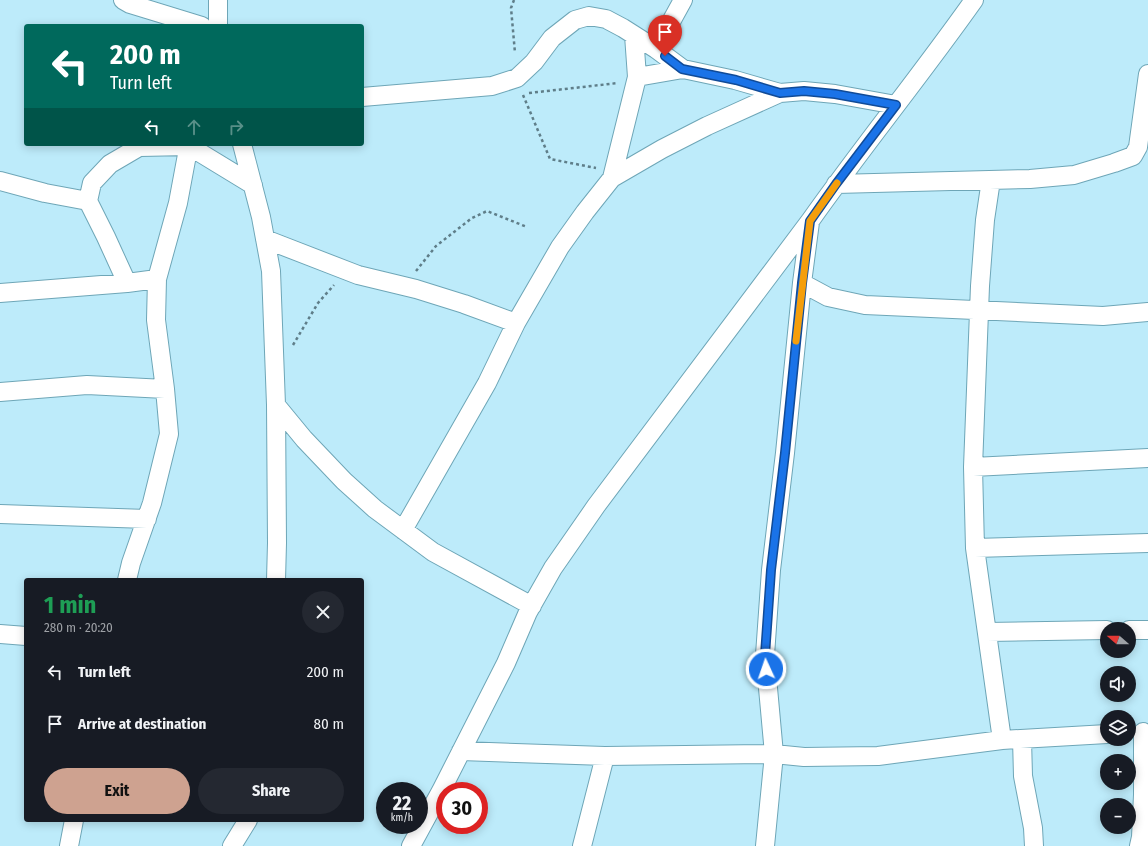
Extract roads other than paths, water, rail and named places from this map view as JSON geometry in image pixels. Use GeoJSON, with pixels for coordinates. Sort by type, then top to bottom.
{"type":"FeatureCollection","features":[{"type":"Feature","properties":{"kind":"street"},"geometry":{"type":"LineString","coordinates":[[123,0],[130,4],[195,24]]}},
{"type":"Feature","properties":{"kind":"street"},"geometry":{"type":"LineString","coordinates":[[218,0],[218,24]]}},
{"type":"Feature","properties":{"kind":"street"},"geometry":{"type":"LineString","coordinates":[[656,50],[683,0]]}},
{"type":"Feature","properties":{"kind":"street"},"geometry":{"type":"LineString","coordinates":[[411,846],[506,663],[528,612],[553,568],[596,506],[810,221],[836,184],[943,44],[974,0]]}},
{"type":"Feature","properties":{"kind":"street"},"geometry":{"type":"LineString","coordinates":[[364,97],[492,86],[517,78],[534,62],[552,38],[575,20],[590,16],[606,19],[634,35],[682,69]]}},
{"type":"Feature","properties":{"kind":"street"},"geometry":{"type":"LineString","coordinates":[[403,530],[487,383],[516,323],[560,246],[585,212],[606,173],[629,80],[634,35]]}},
{"type":"Feature","properties":{"kind":"street"},"geometry":{"type":"LineString","coordinates":[[629,80],[682,69],[736,80],[780,93]]}},
{"type":"Feature","properties":{"kind":"street"},"geometry":{"type":"LineString","coordinates":[[836,184],[1030,179],[1074,175],[1114,163],[1133,156],[1143,148],[1148,74]]}},
{"type":"Feature","properties":{"kind":"street"},"geometry":{"type":"LineString","coordinates":[[606,173],[662,149],[707,126],[780,93],[804,91],[835,94],[896,105]]}},
{"type":"Feature","properties":{"kind":"street"},"geometry":{"type":"LineString","coordinates":[[127,283],[88,201],[92,183],[110,164],[139,147],[164,146]]}},
{"type":"Feature","properties":{"kind":"street"},"geometry":{"type":"LineString","coordinates":[[127,578],[131,563],[152,503],[169,434],[156,320],[157,279],[178,203],[189,146]]}},
{"type":"Feature","properties":{"kind":"street"},"geometry":{"type":"LineString","coordinates":[[191,146],[253,185]]}},
{"type":"Feature","properties":{"kind":"street"},"geometry":{"type":"LineString","coordinates":[[243,146],[261,217],[271,270],[276,405],[276,578]]}},
{"type":"Feature","properties":{"kind":"street"},"geometry":{"type":"LineString","coordinates":[[991,180],[985,220],[973,467],[975,548],[1002,740]]}},
{"type":"Feature","properties":{"kind":"street"},"geometry":{"type":"LineString","coordinates":[[0,181],[45,193],[88,201]]}},
{"type":"Feature","properties":{"kind":"street"},"geometry":{"type":"LineString","coordinates":[[765,846],[774,754],[765,655],[771,570],[810,221]]}},
{"type":"Feature","properties":{"kind":"street"},"geometry":{"type":"LineString","coordinates":[[265,239],[358,275],[416,289],[464,304],[516,323]]}},
{"type":"Feature","properties":{"kind":"street"},"geometry":{"type":"LineString","coordinates":[[0,293],[127,283],[157,279]]}},
{"type":"Feature","properties":{"kind":"street"},"geometry":{"type":"LineString","coordinates":[[802,283],[828,297],[865,305],[1103,316],[1148,312]]}},
{"type":"Feature","properties":{"kind":"street"},"geometry":{"type":"LineString","coordinates":[[0,392],[87,385],[165,390]]}},
{"type":"Feature","properties":{"kind":"street"},"geometry":{"type":"LineString","coordinates":[[276,405],[304,439],[344,481],[375,509],[433,552],[532,606]]}},
{"type":"Feature","properties":{"kind":"street"},"geometry":{"type":"LineString","coordinates":[[973,467],[1148,458]]}},
{"type":"Feature","properties":{"kind":"street"},"geometry":{"type":"LineString","coordinates":[[0,514],[147,519]]}},
{"type":"Feature","properties":{"kind":"street"},"geometry":{"type":"LineString","coordinates":[[975,548],[1148,543]]}},
{"type":"Feature","properties":{"kind":"street"},"geometry":{"type":"LineString","coordinates":[[987,632],[1100,630]]}},
{"type":"Feature","properties":{"kind":"street"},"geometry":{"type":"LineString","coordinates":[[1136,630],[1148,630]]}},
{"type":"Feature","properties":{"kind":"street"},"geometry":{"type":"LineString","coordinates":[[0,634],[24,636]]}},
{"type":"Feature","properties":{"kind":"street"},"geometry":{"type":"LineString","coordinates":[[1139,846],[1141,837],[1143,795],[1140,733]]}},
{"type":"Feature","properties":{"kind":"street"},"geometry":{"type":"LineString","coordinates":[[461,751],[605,756],[774,754],[804,758],[878,756],[1002,740],[1100,734]]}},
{"type":"Feature","properties":{"kind":"street"},"geometry":{"type":"LineString","coordinates":[[1022,739],[1023,776],[1033,828],[1034,846]]}},
{"type":"Feature","properties":{"kind":"street"},"geometry":{"type":"LineString","coordinates":[[582,846],[605,756]]}},
{"type":"Feature","properties":{"kind":"street"},"geometry":{"type":"LineString","coordinates":[[69,846],[74,822]]}},
{"type":"Feature","properties":{"kind":"street"},"geometry":{"type":"LineString","coordinates":[[232,846],[247,822]]}}]}
